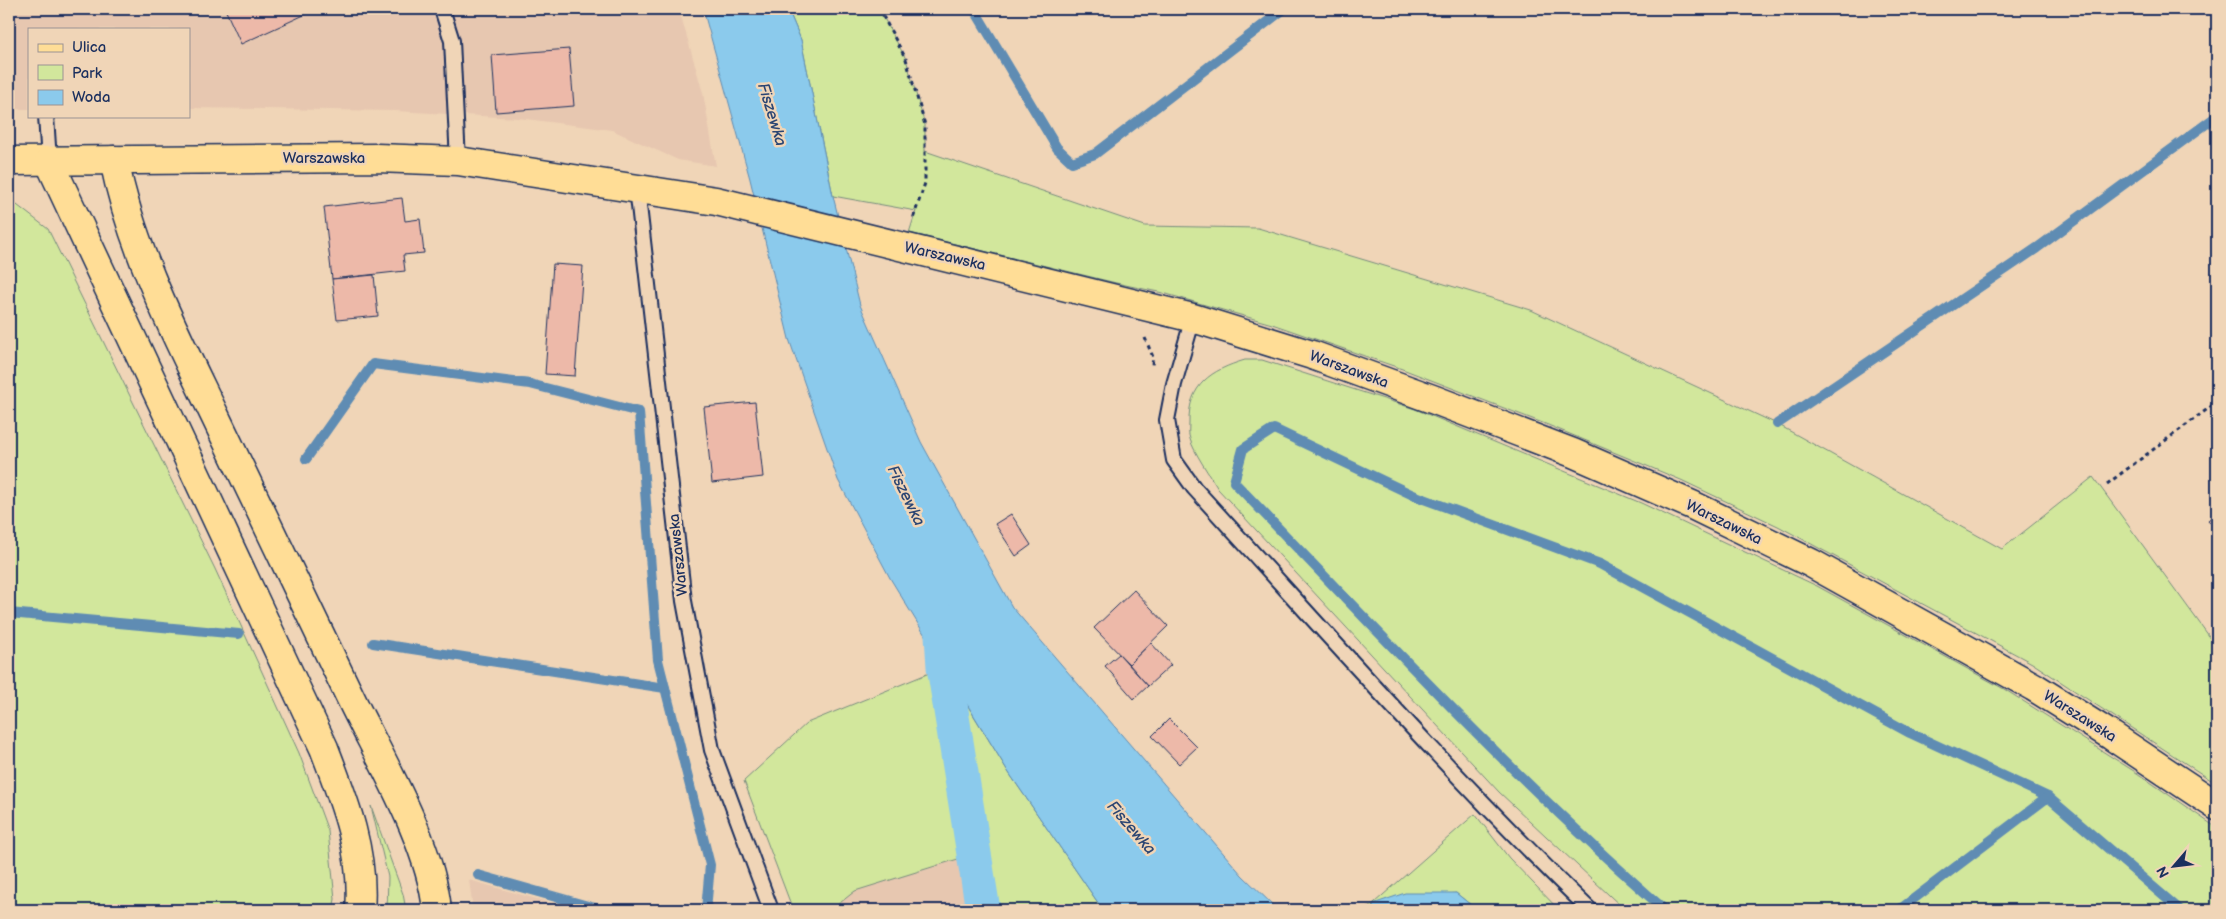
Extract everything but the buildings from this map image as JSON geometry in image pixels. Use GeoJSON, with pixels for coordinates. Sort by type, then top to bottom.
{"type":"FeatureCollection","features":[{"type":"Feature","properties":{"kind":"main road","name":"Warszawska"},"geometry":{"type":"LineString","coordinates":[[9,161],[376,158],[458,161],[716,201],[1193,318],[1312,355],[1435,400],[1572,453],[1692,506],[1811,563],[2034,687],[2217,806]]}},
{"type":"Feature","properties":{"kind":"main road"},"geometry":{"type":"LineString","coordinates":[[49,160],[324,748],[348,811],[357,851],[361,896],[360,910]]}},
{"type":"Feature","properties":{"kind":"main road"},"geometry":{"type":"LineString","coordinates":[[114,160],[120,190],[148,272],[263,516],[412,823],[435,890],[437,910]]}},
{"type":"Feature","properties":{"kind":"lane"},"geometry":{"type":"LineString","coordinates":[[442,9],[452,41],[458,161]]}},
{"type":"Feature","properties":{"kind":"lane"},"geometry":{"type":"LineString","coordinates":[[46,118],[49,160]]}},
{"type":"Feature","properties":{"kind":"lane","name":"Warszawska"},"geometry":{"type":"LineString","coordinates":[[637,188],[684,601],[712,750],[770,909]]}},
{"type":"Feature","properties":{"kind":"lane"},"geometry":{"type":"LineString","coordinates":[[1193,318],[1174,384],[1167,420],[1174,460],[1194,488],[1405,718],[1527,849],[1590,910]]}},
{"type":"Feature","properties":{"kind":"path"},"geometry":{"type":"LineString","coordinates":[[879,9],[906,60],[925,125],[925,183],[912,225]]}},
{"type":"Feature","properties":{"kind":"path"},"geometry":{"type":"LineString","coordinates":[[2107,484],[2217,402]]}},
{"type":"Feature","properties":{"kind":"shaded area"},"geometry":{"type":"Polygon","coordinates":[[[9,9],[679,9],[703,93],[716,166],[678,160],[612,130],[518,118],[396,111],[190,108],[190,28],[28,28],[28,109],[9,109],[9,9]]]}},
{"type":"Feature","properties":{"kind":"shaded area"},"geometry":{"type":"Polygon","coordinates":[[[974,854],[983,910],[831,910],[854,891],[974,854]]]}},
{"type":"Feature","properties":{"kind":"shaded area"},"geometry":{"type":"Polygon","coordinates":[[[469,880],[576,910],[473,910],[469,880]]]}},
{"type":"Feature","properties":{"kind":"green space"},"geometry":{"type":"Polygon","coordinates":[[[788,9],[879,9],[906,59],[925,125],[925,151],[1145,226],[1258,228],[1531,310],[1777,424],[2002,549],[2093,477],[2217,647],[2217,784],[2032,663],[1778,526],[1681,480],[1548,425],[1405,370],[1272,324],[1163,293],[909,233],[916,211],[833,196],[801,40],[788,9]]]}},
{"type":"Feature","properties":{"kind":"green space"},"geometry":{"type":"Polygon","coordinates":[[[9,202],[13,202],[48,229],[215,569],[299,753],[328,831],[335,899],[333,910],[9,910],[9,202]]]}},
{"type":"Feature","properties":{"kind":"green space"},"geometry":{"type":"Polygon","coordinates":[[[1245,360],[1262,360],[1415,409],[1641,503],[1817,586],[2004,689],[2137,773],[2217,828],[2217,910],[1625,910],[1499,792],[1218,489],[1198,457],[1189,437],[1190,410],[1197,389],[1204,381],[1212,374],[1245,360]]]}},
{"type":"Feature","properties":{"kind":"green space"},"geometry":{"type":"Polygon","coordinates":[[[944,667],[1009,773],[1103,910],[983,910],[974,854],[855,891],[831,910],[793,910],[744,781],[807,723],[944,667]]]}},
{"type":"Feature","properties":{"kind":"green space"},"geometry":{"type":"Polygon","coordinates":[[[371,806],[403,894],[406,910],[387,910],[388,877],[371,806]]]}},
{"type":"Feature","properties":{"kind":"green space"},"geometry":{"type":"Polygon","coordinates":[[[1475,814],[1509,858],[1559,910],[1477,910],[1456,893],[1373,904],[1373,910],[1366,910],[1475,814]]]}},
{"type":"Feature","properties":{"kind":"water","name":"Fiszewka"},"geometry":{"type":"Polygon","coordinates":[[[703,9],[788,9],[801,40],[833,196],[860,305],[921,442],[1012,607],[1242,875],[1278,910],[1103,910],[1009,773],[890,578],[838,480],[789,339],[750,179],[703,9]]]}},
{"type":"Feature","properties":{"kind":"water"},"geometry":{"type":"Polygon","coordinates":[[[1405,893],[1456,893],[1477,910],[1373,910],[1373,904],[1405,893]]]}},
{"type":"Feature","properties":{"kind":"waterway"},"geometry":{"type":"LineString","coordinates":[[974,9],[1057,148],[1072,162],[1095,154],[1284,9]]}},
{"type":"Feature","properties":{"kind":"waterway"},"geometry":{"type":"LineString","coordinates":[[1777,424],[2037,248],[2217,116]]}},
{"type":"Feature","properties":{"kind":"waterway"},"geometry":{"type":"LineString","coordinates":[[306,459],[373,364],[530,384],[639,412],[658,660],[710,865],[706,910]]}},
{"type":"Feature","properties":{"kind":"waterway"},"geometry":{"type":"LineString","coordinates":[[1665,910],[1553,808],[1499,755],[1392,647],[1234,482],[1243,449],[1274,429],[1413,495],[1600,564],[1910,733],[2048,797],[2180,910]]}},
{"type":"Feature","properties":{"kind":"waterway"},"geometry":{"type":"LineString","coordinates":[[9,613],[239,634]]}},
{"type":"Feature","properties":{"kind":"waterway"},"geometry":{"type":"LineString","coordinates":[[941,619],[944,667],[983,910]]}},
{"type":"Feature","properties":{"kind":"waterway"},"geometry":{"type":"LineString","coordinates":[[373,643],[665,688]]}},
{"type":"Feature","properties":{"kind":"waterway"},"geometry":{"type":"LineString","coordinates":[[1899,910],[2048,797]]}},
{"type":"Feature","properties":{"kind":"waterway"},"geometry":{"type":"LineString","coordinates":[[478,875],[602,910]]}}]}
